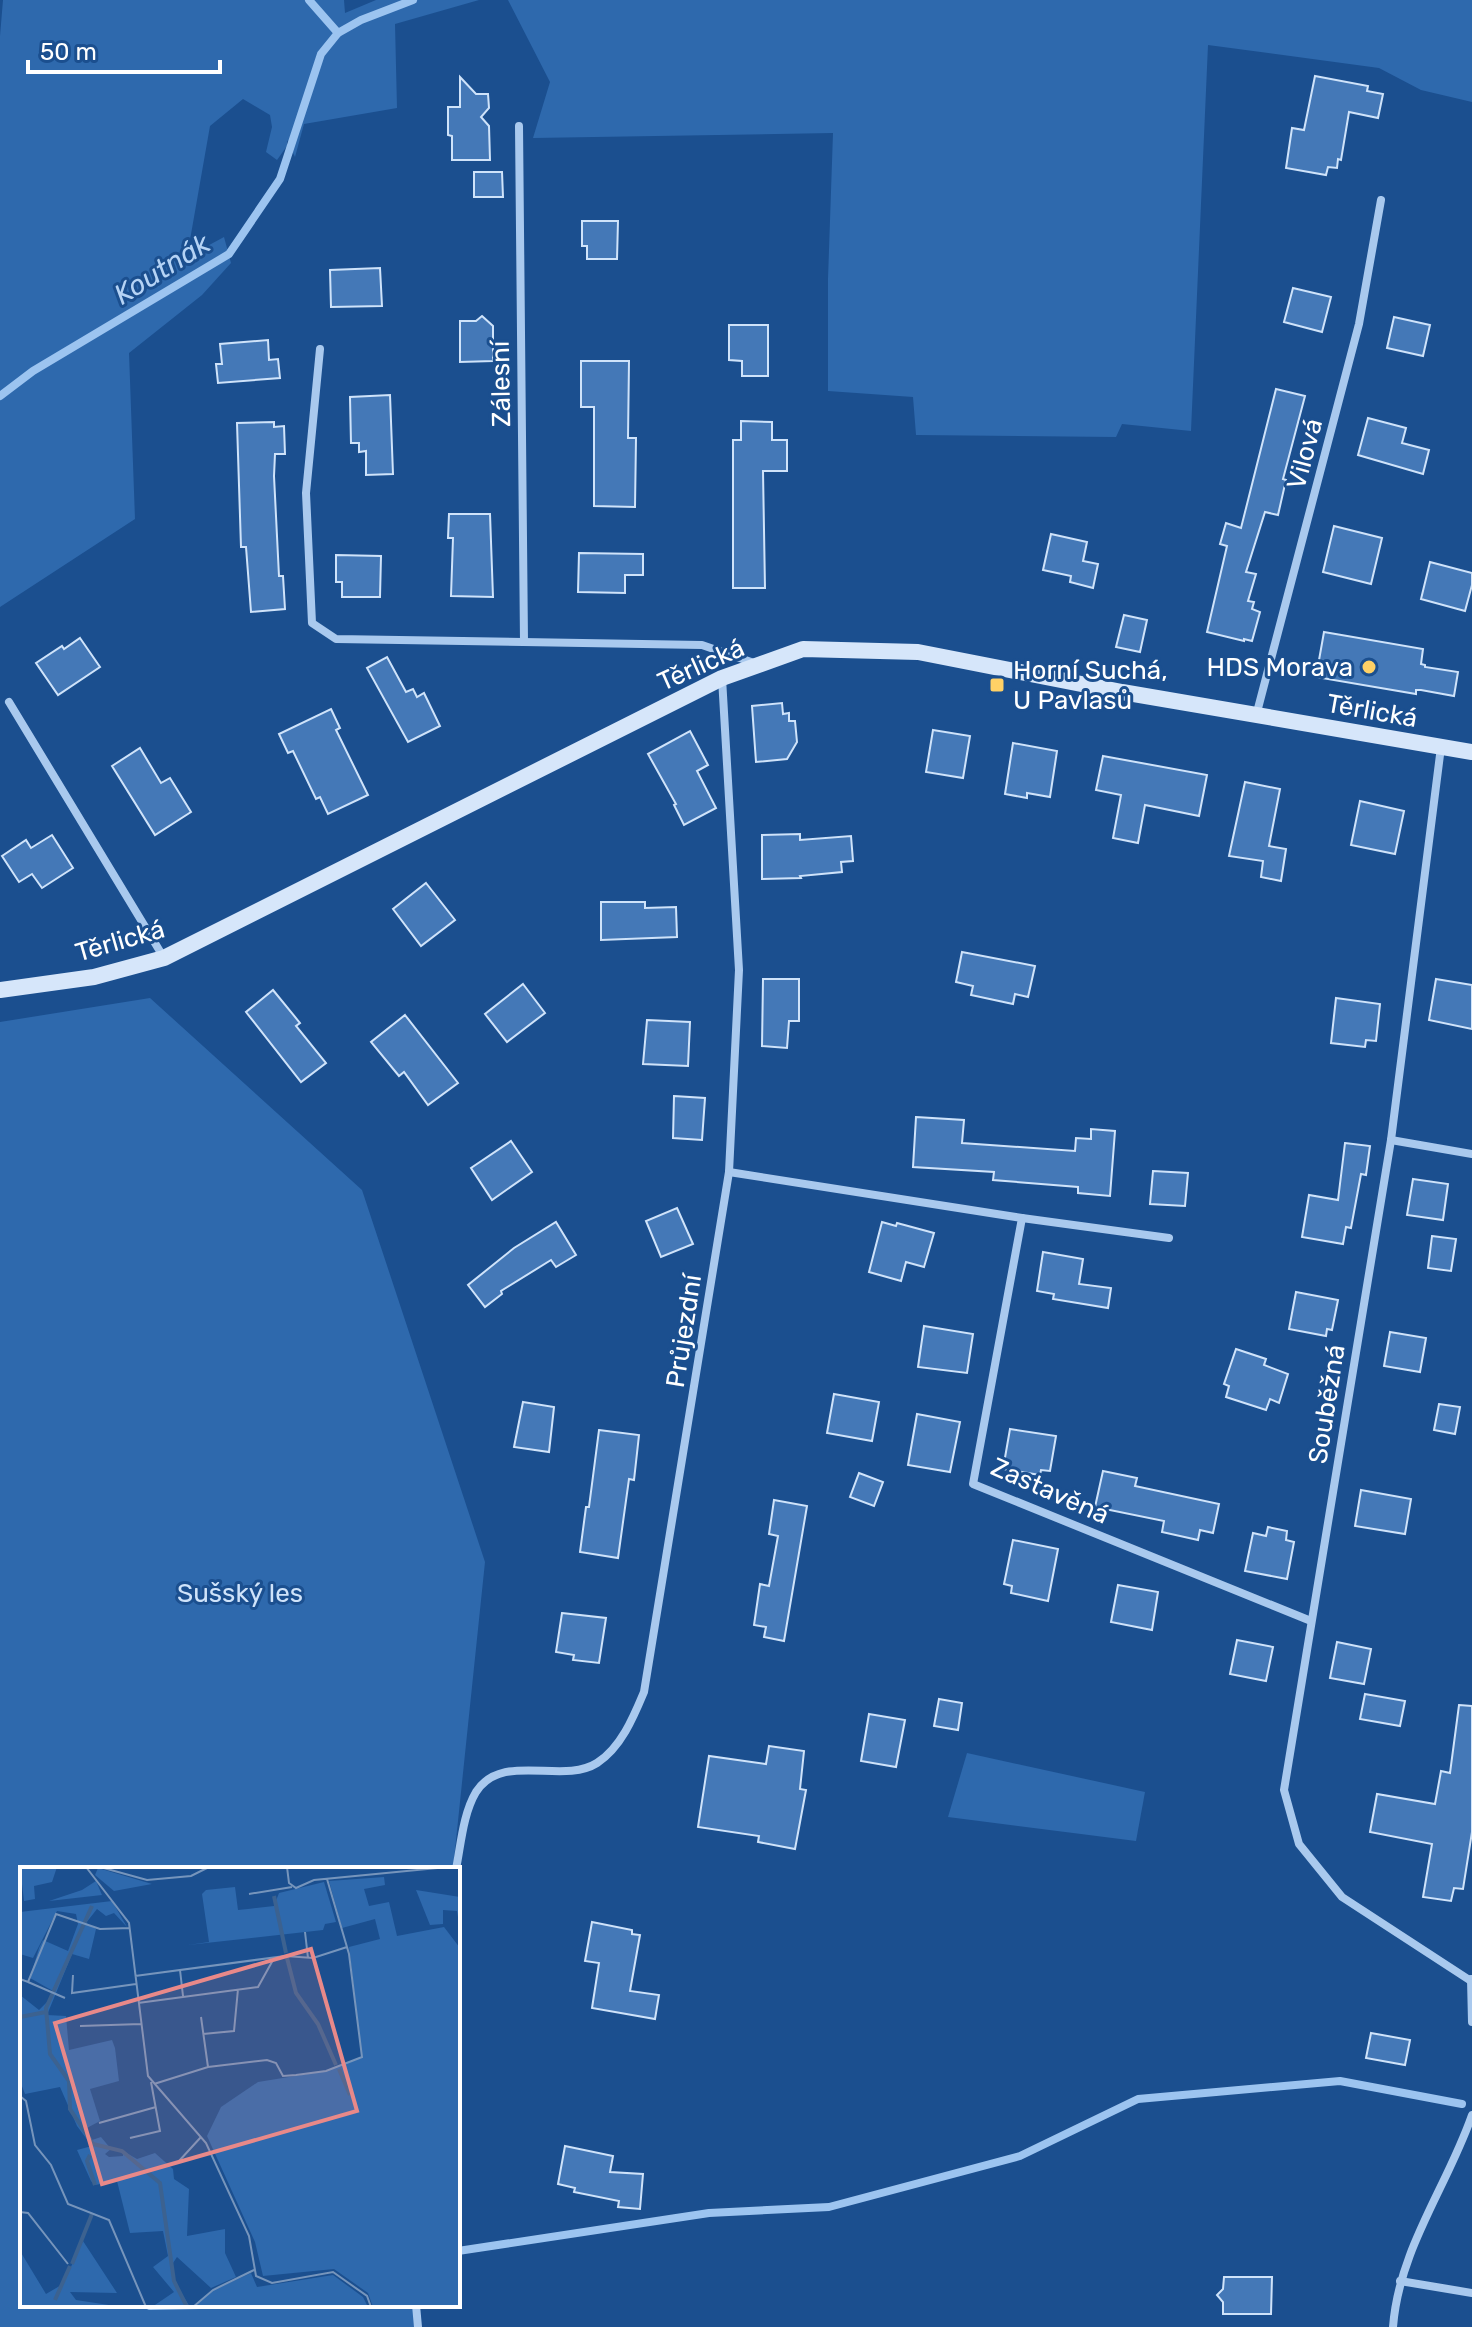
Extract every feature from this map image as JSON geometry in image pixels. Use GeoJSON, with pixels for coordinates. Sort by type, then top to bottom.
{"type":"FeatureCollection","features":[{"type":"Feature","properties":{"kind":"main road","name":"Těrlická"},"geometry":{"type":"LineString","coordinates":[[0,990],[94,977],[164,958],[722,678],[803,649],[918,652],[1256,716],[1472,752]]}},
{"type":"Feature","properties":{"kind":"street","name":"Zálesní"},"geometry":{"type":"LineString","coordinates":[[519,126],[524,642]]}},
{"type":"Feature","properties":{"kind":"street","name":"Vilová"},"geometry":{"type":"LineString","coordinates":[[1256,716],[1359,324],[1381,200]]}},
{"type":"Feature","properties":{"kind":"street"},"geometry":{"type":"LineString","coordinates":[[320,349],[306,493],[312,623],[336,639],[702,645],[759,665]]}},
{"type":"Feature","properties":{"kind":"street","name":"Průjezdní"},"geometry":{"type":"LineString","coordinates":[[456,1867],[467,1813],[477,1789],[498,1774],[526,1770],[565,1773],[581,1771],[599,1762],[616,1745],[634,1717],[644,1692],[729,1172],[739,970],[722,678]]}},
{"type":"Feature","properties":{"kind":"street"},"geometry":{"type":"LineString","coordinates":[[9,702],[164,958]]}},
{"type":"Feature","properties":{"kind":"street","name":"Souběžná"},"geometry":{"type":"LineString","coordinates":[[1441,747],[1391,1140],[1284,1790],[1299,1844],[1342,1897],[1472,1978]]}},
{"type":"Feature","properties":{"kind":"street"},"geometry":{"type":"LineString","coordinates":[[1391,1140],[1472,1154]]}},
{"type":"Feature","properties":{"kind":"street"},"geometry":{"type":"LineString","coordinates":[[729,1172],[1169,1238]]}},
{"type":"Feature","properties":{"kind":"street","name":"Zastavěná"},"geometry":{"type":"LineString","coordinates":[[1022,1218],[973,1484],[1311,1621]]}},
{"type":"Feature","properties":{"kind":"street"},"geometry":{"type":"LineString","coordinates":[[1472,1978],[1472,2022]]}},
{"type":"Feature","properties":{"kind":"street"},"geometry":{"type":"LineString","coordinates":[[1393,2327],[1400,2281],[1412,2245],[1448,2173],[1472,2115]]}},
{"type":"Feature","properties":{"kind":"street"},"geometry":{"type":"LineString","coordinates":[[1400,2281],[1472,2293]]}},
{"type":"Feature","properties":{"kind":"street"},"geometry":{"type":"LineString","coordinates":[[416,2307],[418,2327]]}},
{"type":"Feature","properties":{"kind":"green space"},"geometry":{"type":"Polygon","coordinates":[[[3,0],[344,0],[345,13],[376,0],[479,0],[395,24],[397,108],[304,124],[295,157],[287,140],[287,146],[277,160],[266,152],[272,127],[270,115],[243,99],[210,126],[187,257],[224,237],[231,263],[202,295],[129,353],[135,519],[0,607],[0,36],[3,0]]]}},
{"type":"Feature","properties":{"kind":"green space"},"geometry":{"type":"Polygon","coordinates":[[[508,0],[1472,0],[1472,102],[1421,90],[1379,68],[1208,45],[1191,431],[1122,424],[1116,437],[916,435],[913,397],[828,391],[833,133],[533,138],[550,82],[508,0]]]}},
{"type":"Feature","properties":{"kind":"green space","name":"Sušský les"},"geometry":{"type":"Polygon","coordinates":[[[150,998],[362,1190],[485,1562],[453,1867],[20,1867],[20,2307],[416,2307],[418,2327],[0,2327],[0,1022],[150,998]]]}},
{"type":"Feature","properties":{"kind":"green space"},"geometry":{"type":"Polygon","coordinates":[[[967,1753],[1145,1792],[1136,1841],[948,1817],[967,1753]]]}},
{"type":"Feature","properties":{"kind":"building"},"geometry":{"type":"Polygon","coordinates":[[[1315,76],[1368,86],[1367,91],[1383,94],[1378,118],[1349,112],[1341,160],[1338,159],[1337,168],[1328,167],[1326,175],[1286,168],[1292,128],[1304,130],[1315,76]]]}},
{"type":"Feature","properties":{"kind":"building"},"geometry":{"type":"Polygon","coordinates":[[[460,77],[476,94],[488,94],[489,108],[481,117],[489,126],[490,160],[452,160],[448,107],[460,107],[460,77]]]}},
{"type":"Feature","properties":{"kind":"building"},"geometry":{"type":"Polygon","coordinates":[[[474,172],[502,172],[503,197],[474,197],[474,172]]]}},
{"type":"Feature","properties":{"kind":"building"},"geometry":{"type":"Polygon","coordinates":[[[582,221],[618,221],[617,259],[587,259],[587,246],[582,246],[582,221]]]}},
{"type":"Feature","properties":{"kind":"building"},"geometry":{"type":"Polygon","coordinates":[[[380,268],[382,306],[331,307],[330,270],[380,268]]]}},
{"type":"Feature","properties":{"kind":"building"},"geometry":{"type":"Polygon","coordinates":[[[1293,288],[1331,297],[1322,332],[1284,322],[1293,288]]]}},
{"type":"Feature","properties":{"kind":"building"},"geometry":{"type":"Polygon","coordinates":[[[482,316],[493,326],[493,361],[460,362],[460,321],[476,321],[482,316]]]}},
{"type":"Feature","properties":{"kind":"building"},"geometry":{"type":"Polygon","coordinates":[[[1394,317],[1430,325],[1423,356],[1387,348],[1394,317]]]}},
{"type":"Feature","properties":{"kind":"building"},"geometry":{"type":"Polygon","coordinates":[[[729,325],[768,325],[768,376],[742,376],[742,361],[729,360],[729,325]]]}},
{"type":"Feature","properties":{"kind":"building"},"geometry":{"type":"Polygon","coordinates":[[[268,340],[269,360],[278,359],[280,378],[218,383],[216,364],[222,364],[220,344],[268,340]]]}},
{"type":"Feature","properties":{"kind":"building"},"geometry":{"type":"Polygon","coordinates":[[[581,361],[629,361],[628,438],[636,438],[635,507],[594,506],[594,407],[581,407],[581,361]]]}},
{"type":"Feature","properties":{"kind":"building"},"geometry":{"type":"Polygon","coordinates":[[[1276,389],[1305,396],[1283,479],[1286,480],[1278,515],[1265,512],[1246,572],[1256,574],[1248,601],[1254,602],[1252,609],[1260,612],[1252,641],[1244,641],[1207,632],[1227,546],[1220,544],[1226,523],[1241,528],[1276,389]]]}},
{"type":"Feature","properties":{"kind":"building"},"geometry":{"type":"Polygon","coordinates":[[[390,395],[393,474],[366,475],[366,451],[359,452],[359,443],[351,443],[350,397],[390,395]]]}},
{"type":"Feature","properties":{"kind":"building"},"geometry":{"type":"Polygon","coordinates":[[[1368,418],[1406,428],[1402,443],[1429,450],[1423,474],[1358,455],[1368,418]]]}},
{"type":"Feature","properties":{"kind":"building"},"geometry":{"type":"Polygon","coordinates":[[[741,421],[772,422],[772,440],[787,440],[787,471],[763,471],[765,588],[733,588],[733,440],[741,440],[741,421]]]}},
{"type":"Feature","properties":{"kind":"building"},"geometry":{"type":"Polygon","coordinates":[[[274,422],[274,427],[284,426],[285,454],[275,454],[274,476],[279,576],[283,576],[285,609],[251,612],[246,547],[241,547],[237,423],[274,422]]]}},
{"type":"Feature","properties":{"kind":"building"},"geometry":{"type":"Polygon","coordinates":[[[449,514],[490,514],[493,597],[451,596],[453,538],[448,538],[449,514]]]}},
{"type":"Feature","properties":{"kind":"building"},"geometry":{"type":"Polygon","coordinates":[[[1334,526],[1382,538],[1371,584],[1323,572],[1334,526]]]}},
{"type":"Feature","properties":{"kind":"building"},"geometry":{"type":"Polygon","coordinates":[[[1051,534],[1087,542],[1083,561],[1098,564],[1093,588],[1070,582],[1071,576],[1043,570],[1051,534]]]}},
{"type":"Feature","properties":{"kind":"building"},"geometry":{"type":"Polygon","coordinates":[[[579,553],[643,554],[643,575],[625,575],[625,593],[578,592],[579,553]]]}},
{"type":"Feature","properties":{"kind":"building"},"geometry":{"type":"Polygon","coordinates":[[[336,555],[381,556],[380,597],[342,597],[342,582],[336,582],[336,555]]]}},
{"type":"Feature","properties":{"kind":"building"},"geometry":{"type":"Polygon","coordinates":[[[1430,562],[1472,573],[1465,611],[1421,599],[1430,562]]]}},
{"type":"Feature","properties":{"kind":"building"},"geometry":{"type":"Polygon","coordinates":[[[1124,615],[1147,620],[1140,652],[1116,647],[1124,615]]]}},
{"type":"Feature","properties":{"kind":"building"},"geometry":{"type":"Polygon","coordinates":[[[1324,632],[1423,649],[1421,664],[1425,667],[1458,672],[1454,696],[1421,690],[1416,690],[1416,694],[1316,677],[1324,632]]]}},
{"type":"Feature","properties":{"kind":"building"},"geometry":{"type":"Polygon","coordinates":[[[80,638],[100,667],[58,695],[36,663],[80,638]]]}},
{"type":"Feature","properties":{"kind":"building"},"geometry":{"type":"Polygon","coordinates":[[[387,657],[406,692],[413,689],[417,697],[424,693],[440,726],[408,742],[367,668],[387,657]]]}},
{"type":"Feature","properties":{"kind":"building"},"geometry":{"type":"Polygon","coordinates":[[[782,703],[783,714],[789,713],[789,721],[795,721],[797,742],[787,759],[756,762],[752,706],[782,703]]]}},
{"type":"Feature","properties":{"kind":"building"},"geometry":{"type":"Polygon","coordinates":[[[331,709],[340,728],[336,730],[368,795],[328,814],[320,797],[316,799],[293,751],[288,753],[279,734],[331,709]]]}},
{"type":"Feature","properties":{"kind":"building"},"geometry":{"type":"Polygon","coordinates":[[[933,730],[970,736],[963,778],[926,772],[933,730]]]}},
{"type":"Feature","properties":{"kind":"building"},"geometry":{"type":"Polygon","coordinates":[[[690,731],[708,765],[697,771],[716,808],[684,825],[648,754],[690,731]]]}},
{"type":"Feature","properties":{"kind":"building"},"geometry":{"type":"Polygon","coordinates":[[[1013,743],[1057,751],[1050,797],[1027,793],[1027,798],[1005,794],[1013,743]]]}},
{"type":"Feature","properties":{"kind":"building"},"geometry":{"type":"Polygon","coordinates":[[[140,748],[161,783],[170,778],[191,812],[155,835],[112,766],[140,748]]]}},
{"type":"Feature","properties":{"kind":"building"},"geometry":{"type":"Polygon","coordinates":[[[1103,756],[1207,775],[1199,816],[1145,805],[1138,843],[1113,838],[1121,795],[1096,790],[1103,756]]]}},
{"type":"Feature","properties":{"kind":"building"},"geometry":{"type":"Polygon","coordinates":[[[1245,782],[1280,789],[1269,846],[1286,849],[1281,881],[1261,877],[1263,861],[1229,856],[1245,782]]]}},
{"type":"Feature","properties":{"kind":"building"},"geometry":{"type":"Polygon","coordinates":[[[1360,801],[1404,811],[1395,854],[1351,845],[1360,801]]]}},
{"type":"Feature","properties":{"kind":"building"},"geometry":{"type":"Polygon","coordinates":[[[800,834],[800,840],[851,836],[853,861],[841,862],[842,872],[801,878],[762,879],[762,835],[800,834]]]}},
{"type":"Feature","properties":{"kind":"building"},"geometry":{"type":"Polygon","coordinates":[[[52,835],[73,868],[42,888],[32,874],[19,882],[2,856],[26,840],[31,848],[52,835]]]}},
{"type":"Feature","properties":{"kind":"building"},"geometry":{"type":"Polygon","coordinates":[[[426,883],[455,920],[421,946],[393,909],[426,883]]]}},
{"type":"Feature","properties":{"kind":"building"},"geometry":{"type":"Polygon","coordinates":[[[601,902],[645,902],[645,908],[676,907],[677,937],[601,940],[601,902]]]}},
{"type":"Feature","properties":{"kind":"building"},"geometry":{"type":"Polygon","coordinates":[[[962,952],[1035,966],[1028,997],[1015,994],[1013,1004],[971,995],[973,986],[956,982],[962,952]]]}},
{"type":"Feature","properties":{"kind":"building"},"geometry":{"type":"Polygon","coordinates":[[[763,979],[799,979],[799,1021],[789,1021],[787,1048],[762,1046],[763,979]]]}},
{"type":"Feature","properties":{"kind":"building"},"geometry":{"type":"Polygon","coordinates":[[[1436,979],[1472,985],[1472,1029],[1429,1020],[1436,979]]]}},
{"type":"Feature","properties":{"kind":"building"},"geometry":{"type":"Polygon","coordinates":[[[523,984],[545,1013],[507,1042],[485,1014],[523,984]]]}},
{"type":"Feature","properties":{"kind":"building"},"geometry":{"type":"Polygon","coordinates":[[[273,990],[300,1023],[296,1026],[326,1063],[301,1082],[246,1012],[273,990]]]}},
{"type":"Feature","properties":{"kind":"building"},"geometry":{"type":"Polygon","coordinates":[[[1336,998],[1380,1004],[1376,1041],[1366,1040],[1365,1047],[1331,1043],[1336,998]]]}},
{"type":"Feature","properties":{"kind":"building"},"geometry":{"type":"Polygon","coordinates":[[[405,1015],[458,1083],[428,1105],[404,1072],[399,1076],[371,1042],[405,1015]]]}},
{"type":"Feature","properties":{"kind":"building"},"geometry":{"type":"Polygon","coordinates":[[[647,1020],[690,1022],[688,1066],[643,1064],[647,1020]]]}},
{"type":"Feature","properties":{"kind":"building"},"geometry":{"type":"Polygon","coordinates":[[[674,1096],[705,1098],[702,1140],[673,1138],[674,1096]]]}},
{"type":"Feature","properties":{"kind":"building"},"geometry":{"type":"Polygon","coordinates":[[[916,1117],[964,1120],[962,1143],[1075,1151],[1076,1138],[1091,1139],[1091,1129],[1115,1131],[1110,1196],[1078,1193],[1078,1187],[993,1180],[994,1172],[913,1167],[916,1117]]]}},
{"type":"Feature","properties":{"kind":"building"},"geometry":{"type":"Polygon","coordinates":[[[511,1141],[532,1172],[492,1200],[471,1168],[511,1141]]]}},
{"type":"Feature","properties":{"kind":"building"},"geometry":{"type":"Polygon","coordinates":[[[1345,1143],[1370,1146],[1366,1175],[1361,1174],[1351,1228],[1346,1227],[1343,1244],[1302,1237],[1309,1195],[1338,1200],[1345,1143]]]}},
{"type":"Feature","properties":{"kind":"building"},"geometry":{"type":"Polygon","coordinates":[[[1153,1171],[1188,1173],[1185,1206],[1150,1204],[1153,1171]]]}},
{"type":"Feature","properties":{"kind":"building"},"geometry":{"type":"Polygon","coordinates":[[[1413,1179],[1448,1184],[1443,1220],[1407,1215],[1413,1179]]]}},
{"type":"Feature","properties":{"kind":"building"},"geometry":{"type":"Polygon","coordinates":[[[677,1208],[693,1244],[661,1257],[646,1221],[677,1208]]]}},
{"type":"Feature","properties":{"kind":"building"},"geometry":{"type":"Polygon","coordinates":[[[556,1222],[576,1255],[556,1267],[551,1260],[501,1291],[502,1294],[485,1307],[468,1285],[514,1248],[556,1222]]]}},
{"type":"Feature","properties":{"kind":"building"},"geometry":{"type":"Polygon","coordinates":[[[882,1222],[934,1233],[924,1267],[906,1262],[901,1281],[869,1272],[882,1222]]]}},
{"type":"Feature","properties":{"kind":"building"},"geometry":{"type":"Polygon","coordinates":[[[1432,1236],[1456,1239],[1451,1271],[1428,1268],[1432,1236]]]}},
{"type":"Feature","properties":{"kind":"building"},"geometry":{"type":"Polygon","coordinates":[[[1043,1252],[1083,1259],[1079,1284],[1111,1288],[1108,1308],[1053,1299],[1054,1294],[1037,1291],[1043,1252]]]}},
{"type":"Feature","properties":{"kind":"building"},"geometry":{"type":"Polygon","coordinates":[[[1296,1292],[1338,1300],[1332,1330],[1327,1329],[1326,1336],[1289,1329],[1296,1292]]]}},
{"type":"Feature","properties":{"kind":"building"},"geometry":{"type":"Polygon","coordinates":[[[924,1326],[973,1334],[967,1373],[918,1367],[924,1326]]]}},
{"type":"Feature","properties":{"kind":"building"},"geometry":{"type":"Polygon","coordinates":[[[1390,1332],[1426,1338],[1420,1372],[1384,1366],[1390,1332]]]}},
{"type":"Feature","properties":{"kind":"building"},"geometry":{"type":"Polygon","coordinates":[[[1236,1349],[1266,1359],[1264,1365],[1288,1374],[1279,1403],[1270,1399],[1266,1410],[1226,1397],[1229,1386],[1224,1384],[1236,1349]]]}},
{"type":"Feature","properties":{"kind":"building"},"geometry":{"type":"Polygon","coordinates":[[[834,1394],[879,1402],[872,1441],[827,1433],[834,1394]]]}},
{"type":"Feature","properties":{"kind":"building"},"geometry":{"type":"Polygon","coordinates":[[[523,1402],[554,1407],[549,1452],[514,1447],[523,1402]]]}},
{"type":"Feature","properties":{"kind":"building"},"geometry":{"type":"Polygon","coordinates":[[[1439,1404],[1460,1407],[1455,1434],[1434,1430],[1439,1404]]]}},
{"type":"Feature","properties":{"kind":"building"},"geometry":{"type":"Polygon","coordinates":[[[917,1414],[960,1422],[950,1472],[908,1465],[917,1414]]]}},
{"type":"Feature","properties":{"kind":"building"},"geometry":{"type":"Polygon","coordinates":[[[1010,1429],[1056,1436],[1050,1471],[1041,1470],[1040,1475],[1003,1469],[1010,1429]]]}},
{"type":"Feature","properties":{"kind":"building"},"geometry":{"type":"Polygon","coordinates":[[[599,1430],[639,1435],[634,1480],[629,1479],[618,1558],[580,1552],[599,1430]]]}},
{"type":"Feature","properties":{"kind":"building"},"geometry":{"type":"Polygon","coordinates":[[[1103,1471],[1137,1478],[1135,1486],[1219,1504],[1213,1533],[1200,1530],[1198,1540],[1162,1532],[1164,1521],[1095,1507],[1103,1471]]]}},
{"type":"Feature","properties":{"kind":"building"},"geometry":{"type":"Polygon","coordinates":[[[859,1473],[883,1482],[874,1506],[850,1497],[859,1473]]]}},
{"type":"Feature","properties":{"kind":"building"},"geometry":{"type":"Polygon","coordinates":[[[1361,1490],[1411,1499],[1405,1534],[1355,1526],[1361,1490]]]}},
{"type":"Feature","properties":{"kind":"building"},"geometry":{"type":"Polygon","coordinates":[[[774,1500],[807,1506],[784,1641],[764,1637],[766,1627],[754,1625],[760,1584],[769,1586],[778,1536],[769,1534],[774,1500]]]}},
{"type":"Feature","properties":{"kind":"building"},"geometry":{"type":"Polygon","coordinates":[[[1268,1527],[1287,1531],[1286,1540],[1294,1542],[1287,1579],[1245,1571],[1253,1533],[1266,1536],[1268,1527]]]}},
{"type":"Feature","properties":{"kind":"building"},"geometry":{"type":"Polygon","coordinates":[[[1013,1540],[1058,1549],[1048,1601],[1011,1593],[1012,1586],[1004,1584],[1013,1540]]]}},
{"type":"Feature","properties":{"kind":"building"},"geometry":{"type":"Polygon","coordinates":[[[1118,1585],[1158,1592],[1152,1630],[1111,1622],[1118,1585]]]}},
{"type":"Feature","properties":{"kind":"building"},"geometry":{"type":"Polygon","coordinates":[[[562,1613],[606,1618],[599,1663],[573,1660],[574,1655],[556,1652],[562,1613]]]}},
{"type":"Feature","properties":{"kind":"building"},"geometry":{"type":"Polygon","coordinates":[[[1237,1640],[1273,1647],[1266,1681],[1230,1674],[1237,1640]]]}},
{"type":"Feature","properties":{"kind":"building"},"geometry":{"type":"Polygon","coordinates":[[[1337,1642],[1371,1649],[1364,1684],[1330,1678],[1337,1642]]]}},
{"type":"Feature","properties":{"kind":"building"},"geometry":{"type":"Polygon","coordinates":[[[1365,1694],[1405,1701],[1400,1726],[1360,1719],[1365,1694]]]}},
{"type":"Feature","properties":{"kind":"building"},"geometry":{"type":"Polygon","coordinates":[[[939,1699],[962,1703],[958,1730],[934,1726],[939,1699]]]}},
{"type":"Feature","properties":{"kind":"building"},"geometry":{"type":"Polygon","coordinates":[[[1459,1705],[1472,1706],[1472,1832],[1463,1889],[1454,1888],[1451,1901],[1423,1897],[1432,1844],[1370,1832],[1377,1794],[1435,1804],[1441,1771],[1450,1773],[1459,1705]]]}},
{"type":"Feature","properties":{"kind":"building"},"geometry":{"type":"Polygon","coordinates":[[[869,1714],[905,1720],[896,1767],[861,1761],[869,1714]]]}},
{"type":"Feature","properties":{"kind":"building"},"geometry":{"type":"Polygon","coordinates":[[[769,1746],[804,1751],[800,1789],[806,1790],[795,1849],[758,1842],[759,1836],[698,1827],[709,1756],[766,1764],[769,1746]]]}},
{"type":"Feature","properties":{"kind":"building"},"geometry":{"type":"Polygon","coordinates":[[[592,1922],[632,1930],[632,1934],[640,1935],[630,1991],[659,1995],[655,2019],[592,2008],[599,1963],[585,1961],[592,1922]]]}},
{"type":"Feature","properties":{"kind":"building"},"geometry":{"type":"Polygon","coordinates":[[[1371,2033],[1410,2040],[1405,2065],[1366,2058],[1371,2033]]]}},
{"type":"Feature","properties":{"kind":"building"},"geometry":{"type":"Polygon","coordinates":[[[565,2146],[613,2156],[610,2172],[643,2174],[640,2209],[618,2207],[619,2201],[574,2192],[575,2188],[558,2184],[565,2146]]]}},
{"type":"Feature","properties":{"kind":"building"},"geometry":{"type":"Polygon","coordinates":[[[1224,2277],[1272,2277],[1271,2314],[1223,2314],[1223,2302],[1217,2295],[1223,2289],[1224,2277]]]}},
{"type":"Feature","properties":{"kind":"waterway"},"geometry":{"type":"LineString","coordinates":[[309,0],[338,33]]}},
{"type":"Feature","properties":{"kind":"waterway","name":"Koutnák"},"geometry":{"type":"LineString","coordinates":[[0,396],[33,371],[229,254],[280,179],[321,54],[338,33],[361,20],[413,0]]}},
{"type":"Feature","properties":{"kind":"waterway"},"geometry":{"type":"LineString","coordinates":[[460,2251],[709,2213],[829,2207],[1020,2156],[1138,2099],[1340,2081],[1462,2104]]}},
{"type":"Feature","properties":{"kind":"place","name":"HDS Morava"},"geometry":{"type":"Point","coordinates":[1369,667]}},
{"type":"Feature","properties":{"kind":"place","name":"Horní Suchá, U Pavlasů"},"geometry":{"type":"Point","coordinates":[997,685]}}]}
